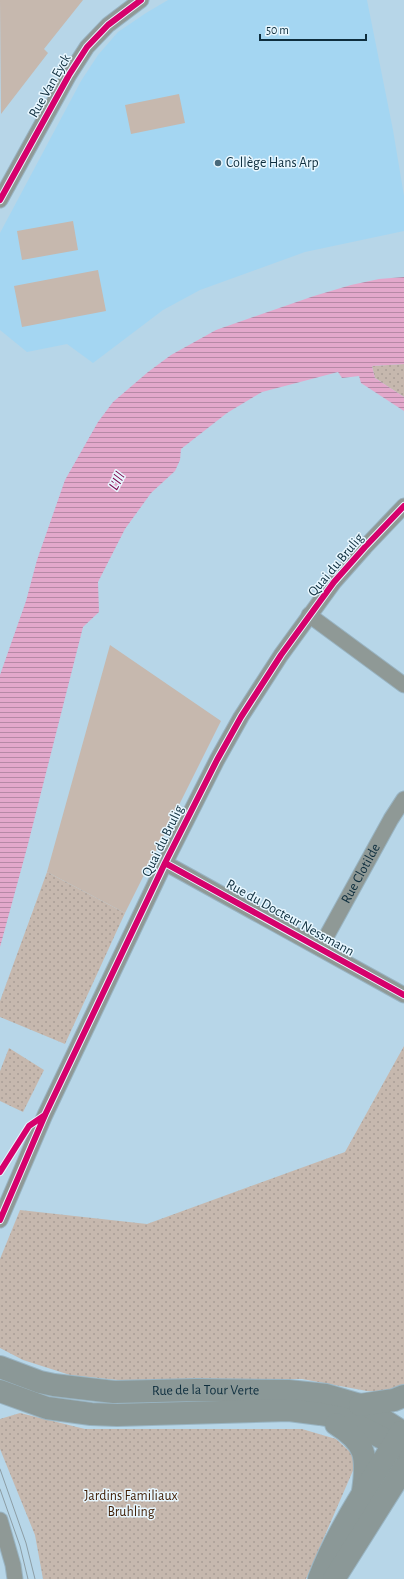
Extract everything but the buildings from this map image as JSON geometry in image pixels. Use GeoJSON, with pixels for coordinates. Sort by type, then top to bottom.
{"type":"FeatureCollection","features":[{"type":"Feature","properties":{"kind":"main road","name":"Rue de la Tour Verte"},"geometry":{"type":"LineString","coordinates":[[0,1368],[25,1378],[54,1385],[114,1392],[196,1390],[288,1391],[326,1395],[360,1405],[402,1438]]}},
{"type":"Feature","properties":{"kind":"main road","name":"Rue de la Tour Verte"},"geometry":{"type":"LineString","coordinates":[[0,1391],[47,1408],[91,1414],[133,1415],[289,1410],[343,1418],[402,1438]]}},
{"type":"Feature","properties":{"kind":"main road"},"geometry":{"type":"LineString","coordinates":[[360,1405],[394,1400],[404,1396]]}},
{"type":"Feature","properties":{"kind":"main road"},"geometry":{"type":"LineString","coordinates":[[320,1414],[348,1432],[359,1444],[364,1458],[366,1473],[363,1494]]}},
{"type":"Feature","properties":{"kind":"main road"},"geometry":{"type":"LineString","coordinates":[[319,1579],[331,1552],[363,1494],[402,1438]]}},
{"type":"Feature","properties":{"kind":"main road"},"geometry":{"type":"LineString","coordinates":[[341,1568],[404,1468]]}},
{"type":"Feature","properties":{"kind":"street","name":"Rue Van Eyck"},"geometry":{"type":"LineString","coordinates":[[0,200],[69,75],[87,47],[108,24],[141,0]]}},
{"type":"Feature","properties":{"kind":"street","name":"Quai du Brulig"},"geometry":{"type":"LineString","coordinates":[[0,1220],[45,1115],[165,863],[217,760],[241,717],[309,615],[334,582],[404,506]]}},
{"type":"Feature","properties":{"kind":"street"},"geometry":{"type":"LineString","coordinates":[[309,615],[404,686]]}},
{"type":"Feature","properties":{"kind":"street","name":"Rue Clotilde"},"geometry":{"type":"LineString","coordinates":[[320,948],[391,819],[404,800]]}},
{"type":"Feature","properties":{"kind":"street","name":"Rue du Docteur Nessmann"},"geometry":{"type":"LineString","coordinates":[[165,863],[404,995]]}},
{"type":"Feature","properties":{"kind":"street"},"geometry":{"type":"LineString","coordinates":[[0,1520],[13,1565],[15,1579]]}},
{"type":"Feature","properties":{"kind":"shaded area","name":"Collège Hans Arp"},"geometry":{"type":"Polygon","coordinates":[[[168,0],[367,0],[393,130],[404,196],[404,231],[305,252],[200,290],[163,310],[93,363],[67,344],[27,352],[0,330],[0,233],[81,81],[98,55],[118,32],[168,0]]]}},
{"type":"Feature","properties":{"kind":"green space"},"geometry":{"type":"Polygon","coordinates":[[[0,0],[83,0],[44,49],[48,53],[1,114],[0,0]]]}},
{"type":"Feature","properties":{"kind":"green space"},"geometry":{"type":"Polygon","coordinates":[[[179,94],[185,123],[131,134],[125,105],[179,94]]]}},
{"type":"Feature","properties":{"kind":"green space"},"geometry":{"type":"Polygon","coordinates":[[[73,221],[78,250],[22,260],[17,231],[73,221]]]}},
{"type":"Feature","properties":{"kind":"green space"},"geometry":{"type":"Polygon","coordinates":[[[98,270],[106,311],[22,327],[14,286],[98,270]]]}},
{"type":"Feature","properties":{"kind":"green space"},"geometry":{"type":"Polygon","coordinates":[[[404,364],[404,397],[375,378],[372,366],[404,364]]]}},
{"type":"Feature","properties":{"kind":"green space"},"geometry":{"type":"Polygon","coordinates":[[[110,645],[221,721],[125,913],[47,872],[110,645]]]}},
{"type":"Feature","properties":{"kind":"green space"},"geometry":{"type":"Polygon","coordinates":[[[47,872],[125,913],[65,1044],[0,1017],[0,1001],[47,872]]]}},
{"type":"Feature","properties":{"kind":"green space"},"geometry":{"type":"Polygon","coordinates":[[[404,1046],[404,1385],[396,1389],[383,1392],[367,1391],[302,1379],[118,1380],[70,1375],[23,1360],[0,1348],[0,1259],[20,1210],[147,1224],[345,1152],[404,1046]]]}},
{"type":"Feature","properties":{"kind":"green space"},"geometry":{"type":"Polygon","coordinates":[[[9,1048],[44,1070],[23,1112],[0,1101],[0,1071],[9,1048]]]}},
{"type":"Feature","properties":{"kind":"green space","name":"Jardins Familiaux Bruhling"},"geometry":{"type":"Polygon","coordinates":[[[20,1413],[85,1429],[302,1429],[336,1439],[358,1459],[306,1579],[43,1579],[35,1535],[0,1449],[0,1419],[20,1413]]]}},
{"type":"Feature","properties":{"kind":"water","name":"L'Ill"},"geometry":{"type":"Polygon","coordinates":[[[404,277],[404,364],[372,366],[375,378],[404,397],[404,411],[361,383],[359,376],[342,378],[338,372],[262,392],[227,413],[181,449],[180,460],[175,471],[151,493],[125,529],[98,582],[99,612],[83,627],[27,848],[0,947],[0,675],[26,601],[37,560],[65,480],[98,422],[113,402],[148,372],[171,355],[216,330],[314,296],[351,285],[379,279],[404,277]]]}},
{"type":"Feature","properties":{"kind":"tram line"},"geometry":{"type":"LineString","coordinates":[[0,1469],[26,1543],[35,1579]]}},
{"type":"Feature","properties":{"kind":"tram line"},"geometry":{"type":"LineString","coordinates":[[0,1489],[20,1546],[28,1579]]}},
{"type":"Feature","properties":{"kind":"cycle path"},"geometry":{"type":"LineString","coordinates":[[0,200],[69,75],[87,47],[108,25],[141,0]]}},
{"type":"Feature","properties":{"kind":"cycle path"},"geometry":{"type":"LineString","coordinates":[[0,1220],[45,1115],[165,863],[217,760],[241,717],[281,655],[334,582],[404,506]]}},
{"type":"Feature","properties":{"kind":"cycle path"},"geometry":{"type":"LineString","coordinates":[[165,863],[404,995]]}},
{"type":"Feature","properties":{"kind":"cycle path"},"geometry":{"type":"LineString","coordinates":[[0,1172],[29,1126],[45,1115]]}},
{"type":"Feature","properties":{"kind":"place","name":"Collège Hans Arp"},"geometry":{"type":"Point","coordinates":[218,163]}}]}
